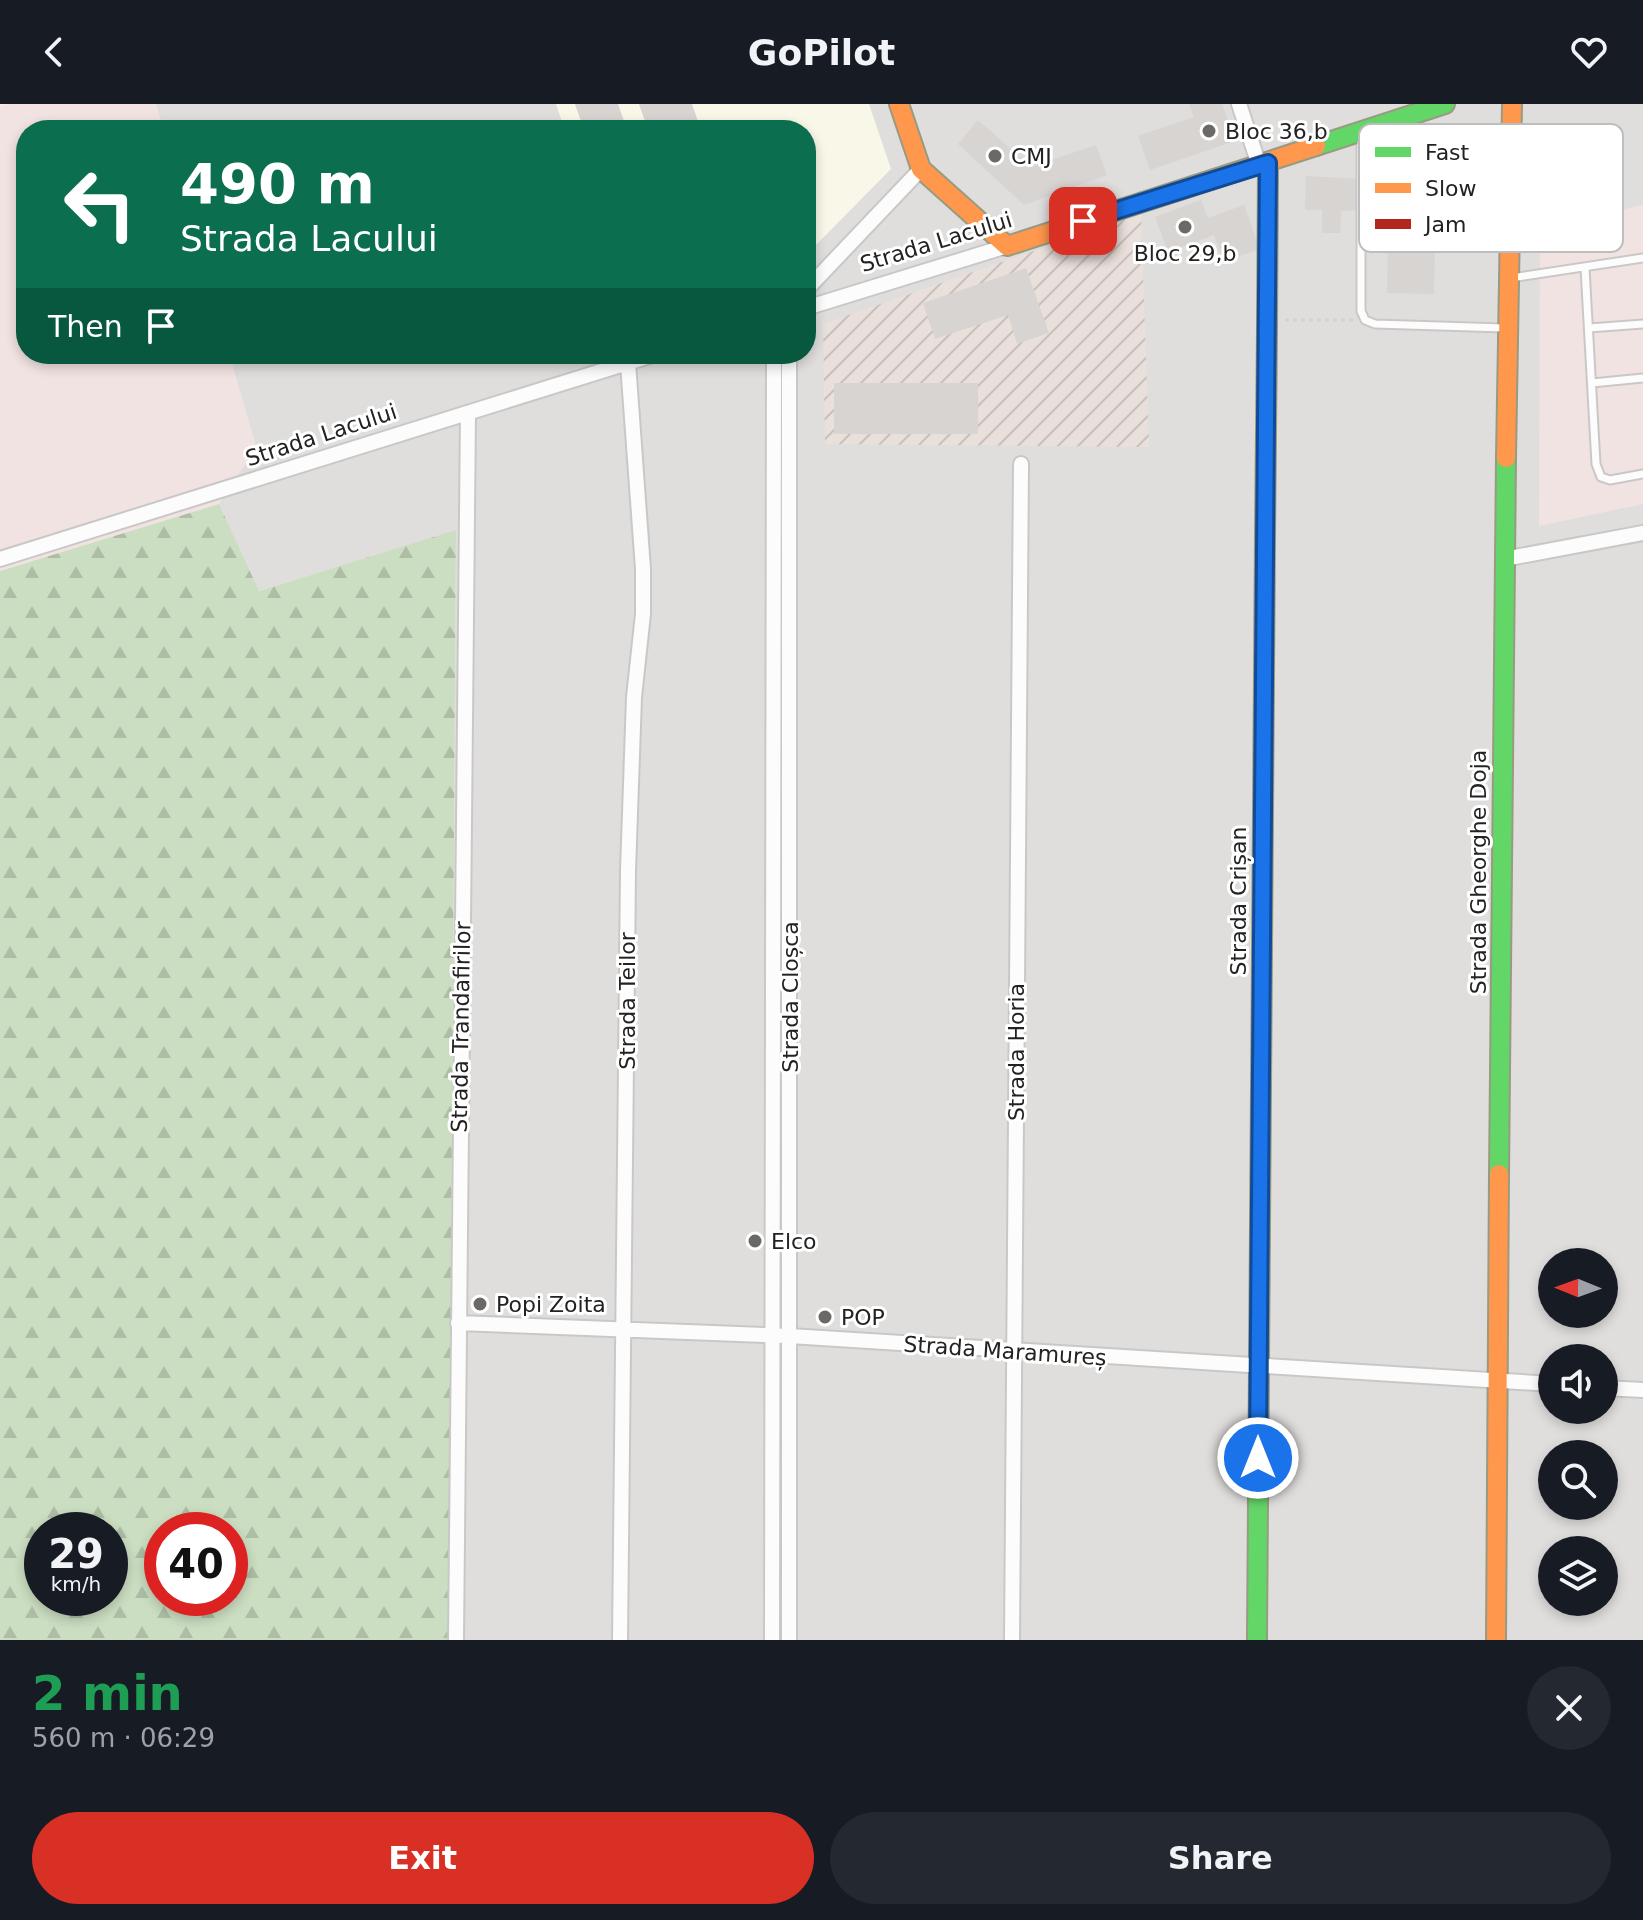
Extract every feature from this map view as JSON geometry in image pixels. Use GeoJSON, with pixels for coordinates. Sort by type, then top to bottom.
{"type":"FeatureCollection","features":[{"type":"Feature","properties":{"kind":"street"},"geometry":{"type":"LineString","coordinates":[[899,104],[921,169],[1007,246]]}},
{"type":"Feature","properties":{"kind":"street"},"geometry":{"type":"LineString","coordinates":[[1239,104],[1264,164]]}},
{"type":"Feature","properties":{"kind":"street","name":"Strada Lacului"},"geometry":{"type":"LineString","coordinates":[[1385,124],[1445,104]]}},
{"type":"Feature","properties":{"kind":"street","name":"Strada Gheorghe Doja"},"geometry":{"type":"LineString","coordinates":[[1512,104],[1512,124]]}},
{"type":"Feature","properties":{"kind":"street","name":"Strada Lacului"},"geometry":{"type":"LineString","coordinates":[[816,305],[1359,133]]}},
{"type":"Feature","properties":{"kind":"street","name":"Strada Crișan"},"geometry":{"type":"LineString","coordinates":[[1257,1640],[1267,319],[1264,164]]}},
{"type":"Feature","properties":{"kind":"street"},"geometry":{"type":"LineString","coordinates":[[816,279],[921,169]]}},
{"type":"Feature","properties":{"kind":"street","name":"Strada Gheorghe Doja"},"geometry":{"type":"LineString","coordinates":[[1496,1640],[1504,559],[1509,252]]}},
{"type":"Feature","properties":{"kind":"street","name":"Strada Lacului"},"geometry":{"type":"LineString","coordinates":[[0,559],[625,364]]}},
{"type":"Feature","properties":{"kind":"street","name":"Strada Teilor"},"geometry":{"type":"LineString","coordinates":[[620,1640],[628,871],[643,569],[628,364]]}},
{"type":"Feature","properties":{"kind":"street","name":"Strada Cloșca"},"geometry":{"type":"LineString","coordinates":[[772,1640],[774,364]]}},
{"type":"Feature","properties":{"kind":"street","name":"Strada Cloșca"},"geometry":{"type":"LineString","coordinates":[[789,364],[789,1640]]}},
{"type":"Feature","properties":{"kind":"street","name":"Strada Trandafirilor"},"geometry":{"type":"LineString","coordinates":[[456,1640],[468,413]]}},
{"type":"Feature","properties":{"kind":"street","name":"Strada Horia"},"geometry":{"type":"LineString","coordinates":[[1012,1640],[1021,464]]}},
{"type":"Feature","properties":{"kind":"street"},"geometry":{"type":"LineString","coordinates":[[1504,559],[1643,533]]}},
{"type":"Feature","properties":{"kind":"street","name":"Strada Maramureș"},"geometry":{"type":"LineString","coordinates":[[458,1323],[790,1336],[1538,1383]]}},
{"type":"Feature","properties":{"kind":"street"},"geometry":{"type":"LineString","coordinates":[[1618,1389],[1643,1390]]}},
{"type":"Feature","properties":{"kind":"lane"},"geometry":{"type":"LineString","coordinates":[[1361,252],[1361,311],[1365,320],[1375,324],[1507,328]]}},
{"type":"Feature","properties":{"kind":"lane"},"geometry":{"type":"LineString","coordinates":[[1509,279],[1643,258]]}},
{"type":"Feature","properties":{"kind":"lane"},"geometry":{"type":"LineString","coordinates":[[1585,268],[1596,464],[1601,477],[1610,480],[1643,474]]}},
{"type":"Feature","properties":{"kind":"lane"},"geometry":{"type":"LineString","coordinates":[[1589,328],[1643,324]]}},
{"type":"Feature","properties":{"kind":"lane"},"geometry":{"type":"LineString","coordinates":[[1592,383],[1643,378]]}},
{"type":"Feature","properties":{"kind":"path"},"geometry":{"type":"LineString","coordinates":[[1267,319],[1365,320]]}},
{"type":"Feature","properties":{"kind":"shaded area"},"geometry":{"type":"Polygon","coordinates":[[[156,104],[1643,104],[1643,1640],[456,1640],[451,1309],[456,531],[258,591],[219,504],[256,447],[232,364],[816,364],[816,120],[160,120],[156,104]]]}},
{"type":"Feature","properties":{"kind":"shaded area"},"geometry":{"type":"Polygon","coordinates":[[[156,104],[160,120],[16,120],[16,364],[232,364],[256,447],[219,504],[0,571],[0,106],[156,104]]]}},
{"type":"Feature","properties":{"kind":"shaded area"},"geometry":{"type":"Polygon","coordinates":[[[556,104],[869,104],[891,169],[816,245],[816,120],[562,120],[556,104]]]}},
{"type":"Feature","properties":{"kind":"shaded area"},"geometry":{"type":"Polygon","coordinates":[[[1643,205],[1643,504],[1539,526],[1540,252],[1623,252],[1623,209],[1643,205]]]}},
{"type":"Feature","properties":{"kind":"shaded area"},"geometry":{"type":"Polygon","coordinates":[[[1141,214],[1149,447],[825,444],[823,324],[1141,214]]]}},
{"type":"Feature","properties":{"kind":"green space"},"geometry":{"type":"Polygon","coordinates":[[[219,504],[259,591],[456,530],[451,1309],[455,1640],[0,1640],[0,571],[219,504]]]}},
{"type":"Feature","properties":{"kind":"building"},"geometry":{"type":"Polygon","coordinates":[[[575,104],[618,104],[624,120],[581,120],[575,104]]]}},
{"type":"Feature","properties":{"kind":"building"},"geometry":{"type":"Polygon","coordinates":[[[639,104],[692,104],[698,120],[645,120],[639,104]]]}},
{"type":"Feature","properties":{"kind":"building"},"geometry":{"type":"Polygon","coordinates":[[[1189,104],[1222,104],[1235,141],[1150,170],[1138,136],[1194,117],[1189,104]]]}},
{"type":"Feature","properties":{"kind":"building","name":"CMJ"},"geometry":{"type":"Polygon","coordinates":[[[978,120],[1031,167],[1096,145],[1107,175],[1024,205],[958,144],[978,120]]]}},
{"type":"Feature","properties":{"kind":"building"},"geometry":{"type":"Polygon","coordinates":[[[1306,176],[1359,179],[1359,210],[1341,211],[1340,233],[1322,233],[1322,210],[1305,210],[1306,176]]]}},
{"type":"Feature","properties":{"kind":"building"},"geometry":{"type":"Polygon","coordinates":[[[1201,200],[1208,218],[1244,205],[1260,249],[1223,262],[1214,235],[1168,252],[1155,217],[1201,200]]]}},
{"type":"Feature","properties":{"kind":"building"},"geometry":{"type":"Polygon","coordinates":[[[1388,252],[1435,252],[1434,294],[1387,293],[1388,252]]]}},
{"type":"Feature","properties":{"kind":"building"},"geometry":{"type":"Polygon","coordinates":[[[1026,268],[1049,333],[1017,344],[1008,315],[935,339],[923,303],[1026,268]]]}},
{"type":"Feature","properties":{"kind":"building"},"geometry":{"type":"Polygon","coordinates":[[[834,383],[978,383],[978,434],[834,434],[834,383]]]}},
{"type":"Feature","properties":{"kind":"traffic: fast"},"geometry":{"type":"LineString","coordinates":[[1384,124],[1445,104]]}},
{"type":"Feature","properties":{"kind":"traffic: fast"},"geometry":{"type":"LineString","coordinates":[[1316,146],[1359,132]]}},
{"type":"Feature","properties":{"kind":"traffic: fast"},"geometry":{"type":"LineString","coordinates":[[1499,1174],[1506,458]]}},
{"type":"Feature","properties":{"kind":"traffic: fast"},"geometry":{"type":"LineString","coordinates":[[1257,1640],[1265,535]]}},
{"type":"Feature","properties":{"kind":"traffic: slow"},"geometry":{"type":"LineString","coordinates":[[899,104],[921,169],[1007,246],[1316,146]]}},
{"type":"Feature","properties":{"kind":"traffic: slow"},"geometry":{"type":"LineString","coordinates":[[1512,104],[1512,124]]}},
{"type":"Feature","properties":{"kind":"traffic: slow"},"geometry":{"type":"LineString","coordinates":[[1267,329],[1268,163]]}},
{"type":"Feature","properties":{"kind":"traffic: slow"},"geometry":{"type":"LineString","coordinates":[[1506,458],[1509,252]]}},
{"type":"Feature","properties":{"kind":"traffic: slow"},"geometry":{"type":"LineString","coordinates":[[1496,1640],[1499,1174]]}},
{"type":"Feature","properties":{"kind":"traffic: jam"},"geometry":{"type":"LineString","coordinates":[[1265,535],[1267,329]]}},
{"type":"Feature","properties":{"kind":"place","name":"Bloc 36,b"},"geometry":{"type":"Point","coordinates":[1209,131]}},
{"type":"Feature","properties":{"kind":"place","name":"CMJ"},"geometry":{"type":"Point","coordinates":[995,156]}},
{"type":"Feature","properties":{"kind":"place","name":"Bloc 29,b"},"geometry":{"type":"Point","coordinates":[1185,227]}},
{"type":"Feature","properties":{"kind":"place","name":"Elco"},"geometry":{"type":"Point","coordinates":[755,1241]}},
{"type":"Feature","properties":{"kind":"place","name":"Popi Zoita"},"geometry":{"type":"Point","coordinates":[480,1304]}},
{"type":"Feature","properties":{"kind":"place","name":"POP"},"geometry":{"type":"Point","coordinates":[825,1317]}},
{"type":"Feature","properties":{"kind":"route"},"geometry":{"type":"LineString","coordinates":[[1083,221],[1268,163],[1258,1458]]}}]}
